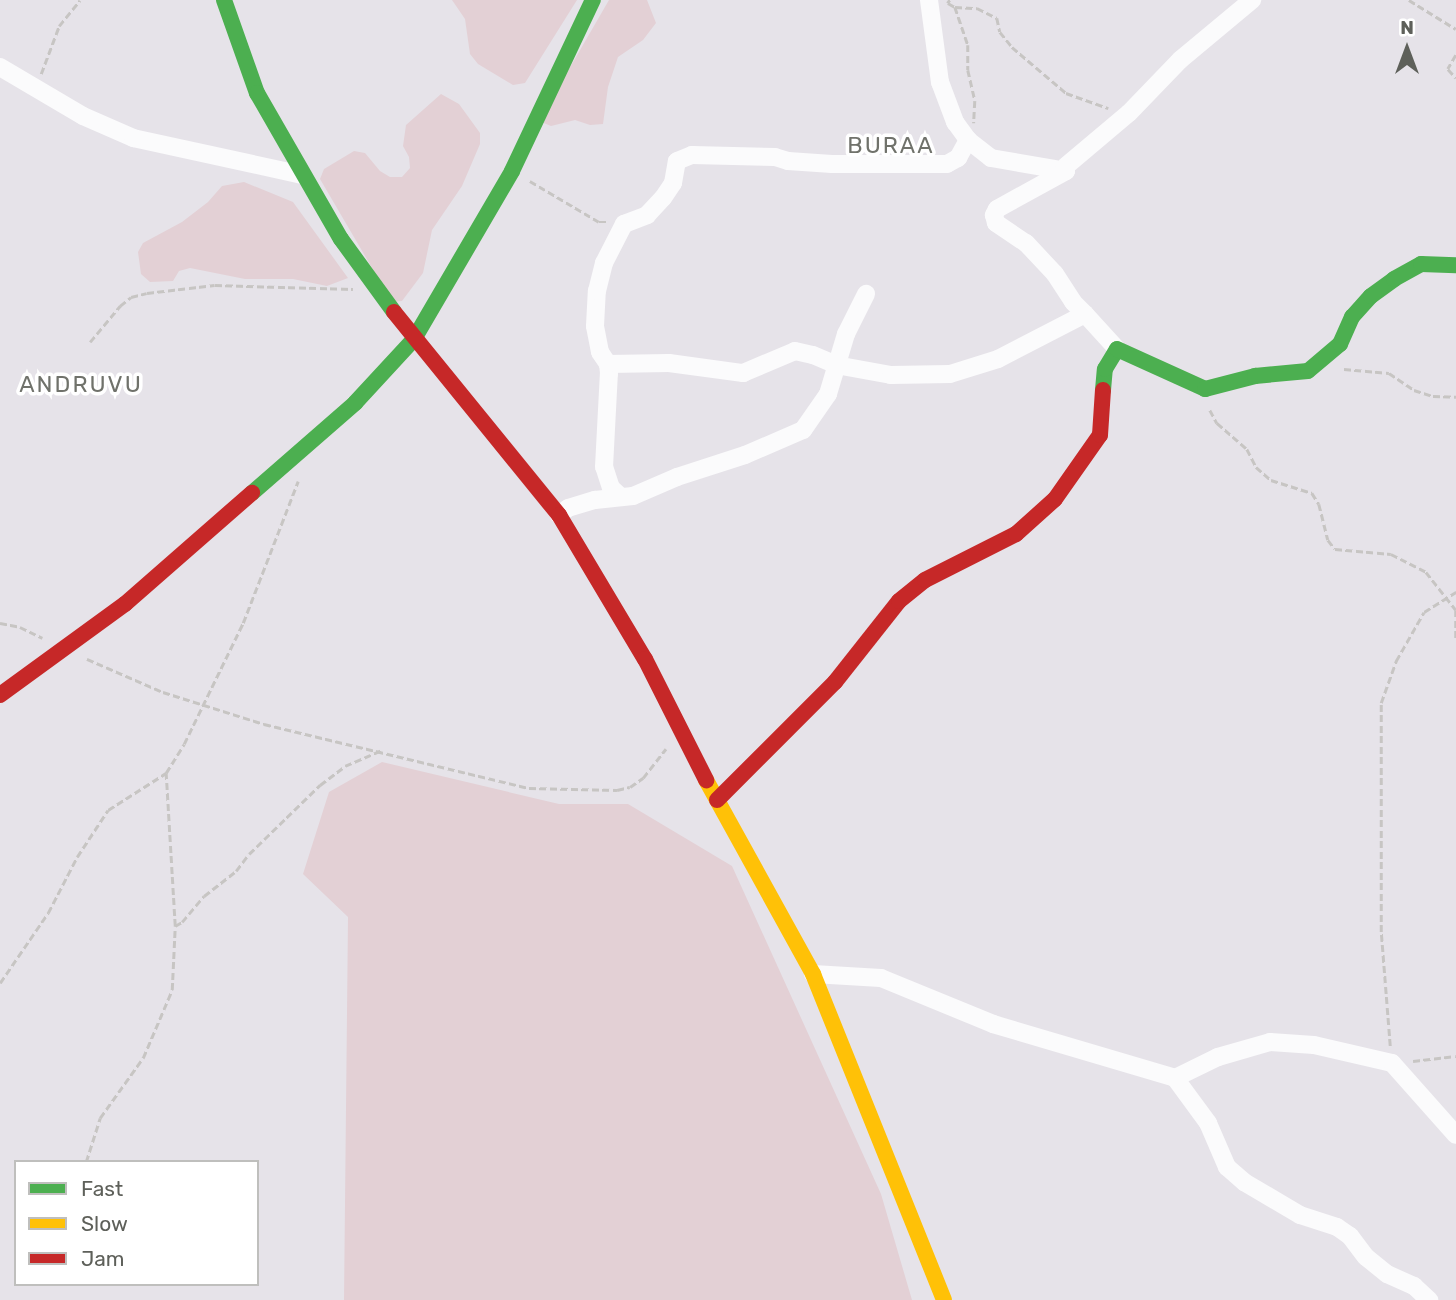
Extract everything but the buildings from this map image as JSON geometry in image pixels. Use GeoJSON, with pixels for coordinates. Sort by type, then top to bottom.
{"type":"FeatureCollection","features":[{"type":"Feature","properties":{"kind":"street"},"geometry":{"type":"LineString","coordinates":[[224,0],[257,93],[302,175],[377,290],[414,339],[559,515],[639,649],[680,732],[813,974],[944,1300]]}},
{"type":"Feature","properties":{"kind":"street"},"geometry":{"type":"LineString","coordinates":[[0,695],[67,649],[125,604],[355,403],[414,339],[512,171],[593,0]]}},
{"type":"Feature","properties":{"kind":"street"},"geometry":{"type":"LineString","coordinates":[[929,0],[940,82],[956,122],[968,140],[992,158],[1066,171]]}},
{"type":"Feature","properties":{"kind":"street"},"geometry":{"type":"LineString","coordinates":[[1066,171],[1066,166],[1129,113],[1180,60],[1252,0]]}},
{"type":"Feature","properties":{"kind":"street"},"geometry":{"type":"LineString","coordinates":[[0,67],[83,116],[133,138],[302,175]]}},
{"type":"Feature","properties":{"kind":"street"},"geometry":{"type":"LineString","coordinates":[[621,497],[611,488],[604,467],[608,364],[600,352],[594,309],[604,263],[624,224],[647,215],[663,198],[673,183],[677,161],[683,156],[775,157],[788,161],[832,164],[947,164],[958,158],[968,140]]}},
{"type":"Feature","properties":{"kind":"street"},"geometry":{"type":"LineString","coordinates":[[1066,171],[997,209],[994,215],[996,223],[1026,243],[1055,274],[1073,302],[1117,349],[1205,389],[1255,376],[1316,369],[1340,344],[1352,317],[1371,296],[1421,264],[1456,265]]}},
{"type":"Feature","properties":{"kind":"street"},"geometry":{"type":"LineString","coordinates":[[559,515],[568,508],[633,496],[677,477],[745,455],[803,430],[822,406],[846,334],[866,294]]}},
{"type":"Feature","properties":{"kind":"street"},"geometry":{"type":"LineString","coordinates":[[608,364],[668,363],[743,373],[794,351],[813,355],[836,366],[904,377],[971,370],[1085,314]]}},
{"type":"Feature","properties":{"kind":"street"},"geometry":{"type":"LineString","coordinates":[[717,800],[835,682],[900,601],[925,580],[1016,534],[1055,499],[1100,435],[1105,369],[1117,349]]}},
{"type":"Feature","properties":{"kind":"street"},"geometry":{"type":"LineString","coordinates":[[813,974],[881,978],[993,1024],[1175,1078],[1208,1123],[1227,1167],[1300,1215],[1328,1222],[1350,1236],[1366,1257],[1387,1274],[1414,1286],[1429,1300]]}},
{"type":"Feature","properties":{"kind":"street"},"geometry":{"type":"LineString","coordinates":[[1175,1078],[1218,1057],[1270,1042],[1314,1045],[1392,1063],[1456,1135]]}},
{"type":"Feature","properties":{"kind":"path"},"geometry":{"type":"LineString","coordinates":[[33,87],[43,71],[59,26],[80,0]]}},
{"type":"Feature","properties":{"kind":"path"},"geometry":{"type":"LineString","coordinates":[[950,0],[948,3],[955,7],[977,8],[996,18],[1000,32],[1012,47],[1066,93],[1129,113]]}},
{"type":"Feature","properties":{"kind":"path"},"geometry":{"type":"LineString","coordinates":[[1409,0],[1456,29]]}},
{"type":"Feature","properties":{"kind":"path"},"geometry":{"type":"LineString","coordinates":[[955,7],[968,45],[968,70],[975,101],[976,116],[968,140]]}},
{"type":"Feature","properties":{"kind":"path"},"geometry":{"type":"LineString","coordinates":[[1456,55],[1448,69],[1456,78]]}},
{"type":"Feature","properties":{"kind":"path"},"geometry":{"type":"LineString","coordinates":[[512,171],[599,222],[624,224]]}},
{"type":"Feature","properties":{"kind":"path"},"geometry":{"type":"LineString","coordinates":[[90,342],[120,306],[131,297],[147,293],[229,285],[377,290]]}},
{"type":"Feature","properties":{"kind":"path"},"geometry":{"type":"LineString","coordinates":[[1316,369],[1377,370],[1389,373],[1414,390],[1433,396],[1456,397]]}},
{"type":"Feature","properties":{"kind":"path"},"geometry":{"type":"LineString","coordinates":[[1205,389],[1208,407],[1217,423],[1247,449],[1256,467],[1271,480],[1312,493],[1319,504],[1328,540],[1335,549],[1371,550],[1407,560],[1426,572],[1456,610],[1456,640]]}},
{"type":"Feature","properties":{"kind":"path"},"geometry":{"type":"LineString","coordinates":[[0,983],[48,914],[77,857],[108,810],[166,773],[184,744],[243,623],[291,502],[300,472],[299,454]]}},
{"type":"Feature","properties":{"kind":"path"},"geometry":{"type":"LineString","coordinates":[[1456,592],[1449,599],[1438,601],[1424,611],[1396,661],[1381,703],[1381,932],[1392,1063],[1456,1056]]}},
{"type":"Feature","properties":{"kind":"path"},"geometry":{"type":"LineString","coordinates":[[0,623],[20,627],[136,682],[201,705],[264,724],[382,750],[529,788],[617,790],[630,787],[643,778],[680,732]]}},
{"type":"Feature","properties":{"kind":"path"},"geometry":{"type":"LineString","coordinates":[[175,926],[182,922],[204,896],[236,871],[249,854],[320,785],[345,766],[382,750]]}},
{"type":"Feature","properties":{"kind":"path"},"geometry":{"type":"LineString","coordinates":[[87,1160],[100,1118],[143,1058],[167,1008],[175,974],[175,926],[166,773]]}},
{"type":"Feature","properties":{"kind":"shaded area"},"geometry":{"type":"Polygon","coordinates":[[[452,0],[577,0],[525,83],[513,85],[478,64],[470,54],[465,19],[452,0]]]}},
{"type":"Feature","properties":{"kind":"shaded area"},"geometry":{"type":"Polygon","coordinates":[[[609,0],[647,0],[656,23],[643,40],[618,57],[608,87],[603,124],[590,125],[575,120],[551,126],[539,121],[609,0]]]}},
{"type":"Feature","properties":{"kind":"shaded area"},"geometry":{"type":"Polygon","coordinates":[[[441,94],[459,104],[480,133],[480,144],[462,186],[432,230],[423,273],[402,301],[392,302],[320,179],[324,169],[354,151],[365,153],[380,171],[390,177],[402,177],[410,168],[409,157],[403,146],[406,125],[441,94]]]}},
{"type":"Feature","properties":{"kind":"shaded area"},"geometry":{"type":"Polygon","coordinates":[[[244,182],[293,202],[348,278],[327,286],[293,279],[245,279],[190,268],[179,271],[173,281],[150,282],[141,274],[138,252],[143,243],[182,222],[208,202],[222,186],[244,182]]]}},
{"type":"Feature","properties":{"kind":"shaded area"},"geometry":{"type":"Polygon","coordinates":[[[382,762],[559,804],[628,804],[732,866],[881,1194],[912,1300],[344,1300],[348,917],[303,874],[329,792],[382,762]]]}},
{"type":"Feature","properties":{"kind":"traffic: fast"},"geometry":{"type":"LineString","coordinates":[[224,0],[257,93],[341,239],[394,312]]}},
{"type":"Feature","properties":{"kind":"traffic: fast"},"geometry":{"type":"LineString","coordinates":[[252,493],[355,403],[414,339],[512,171],[593,0]]}},
{"type":"Feature","properties":{"kind":"traffic: fast"},"geometry":{"type":"LineString","coordinates":[[1103,390],[1105,369],[1117,349],[1205,389],[1255,376],[1308,371],[1340,344],[1352,317],[1371,296],[1394,279],[1421,264],[1456,265]]}},
{"type":"Feature","properties":{"kind":"traffic: slow"},"geometry":{"type":"LineString","coordinates":[[706,780],[813,974],[944,1300]]}},
{"type":"Feature","properties":{"kind":"traffic: jam"},"geometry":{"type":"LineString","coordinates":[[394,312],[559,515],[645,659],[706,780]]}},
{"type":"Feature","properties":{"kind":"traffic: jam"},"geometry":{"type":"LineString","coordinates":[[717,800],[835,682],[899,601],[925,580],[1016,534],[1055,499],[1100,435],[1103,390]]}},
{"type":"Feature","properties":{"kind":"traffic: jam"},"geometry":{"type":"LineString","coordinates":[[0,695],[125,604],[252,493]]}},
{"type":"Feature","properties":{"kind":"district","name":"BURAA"},"geometry":{"type":"Point","coordinates":[891,145]}},
{"type":"Feature","properties":{"kind":"district","name":"ANDRUVU"},"geometry":{"type":"Point","coordinates":[81,384]}}]}
